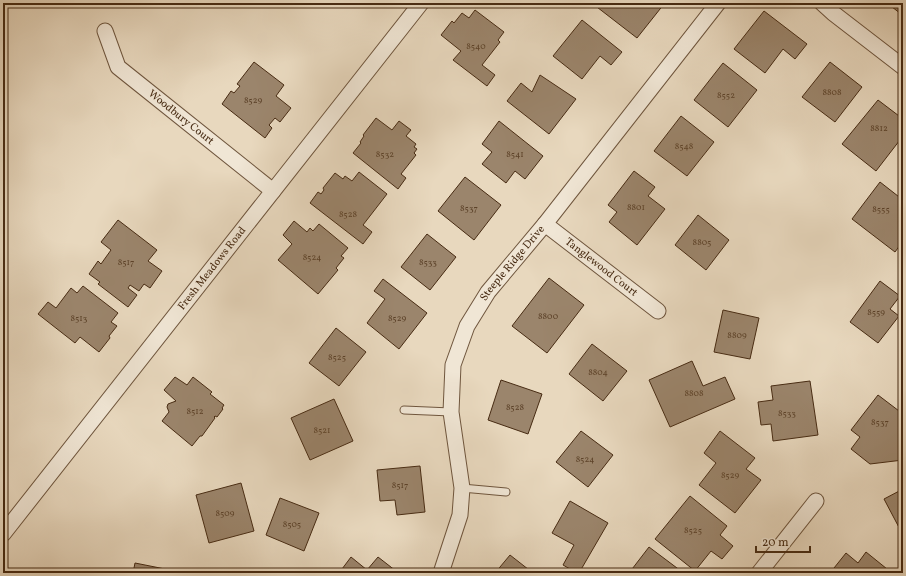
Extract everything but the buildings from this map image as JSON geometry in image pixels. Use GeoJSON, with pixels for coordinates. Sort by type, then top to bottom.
{"type":"FeatureCollection","features":[{"type":"Feature","properties":{"kind":"street","name":"Fresh Meadows Road"},"geometry":{"type":"LineString","coordinates":[[3,534],[421,3]]}},
{"type":"Feature","properties":{"kind":"street","name":"Steeple Ridge Drive"},"geometry":{"type":"LineString","coordinates":[[441,573],[460,515],[462,488],[451,412],[453,364],[467,326],[488,292],[545,224],[718,3]]}},
{"type":"Feature","properties":{"kind":"street"},"geometry":{"type":"LineString","coordinates":[[822,3],[903,67]]}},
{"type":"Feature","properties":{"kind":"street","name":"Woodbury Court"},"geometry":{"type":"LineString","coordinates":[[105,31],[118,67],[273,191]]}},
{"type":"Feature","properties":{"kind":"street","name":"Tanglewood Court"},"geometry":{"type":"LineString","coordinates":[[545,224],[658,311]]}},
{"type":"Feature","properties":{"kind":"street"},"geometry":{"type":"LineString","coordinates":[[759,573],[816,500]]}},
{"type":"Feature","properties":{"kind":"lane"},"geometry":{"type":"LineString","coordinates":[[404,410],[451,412]]}},
{"type":"Feature","properties":{"kind":"lane"},"geometry":{"type":"LineString","coordinates":[[462,488],[506,492]]}}]}
